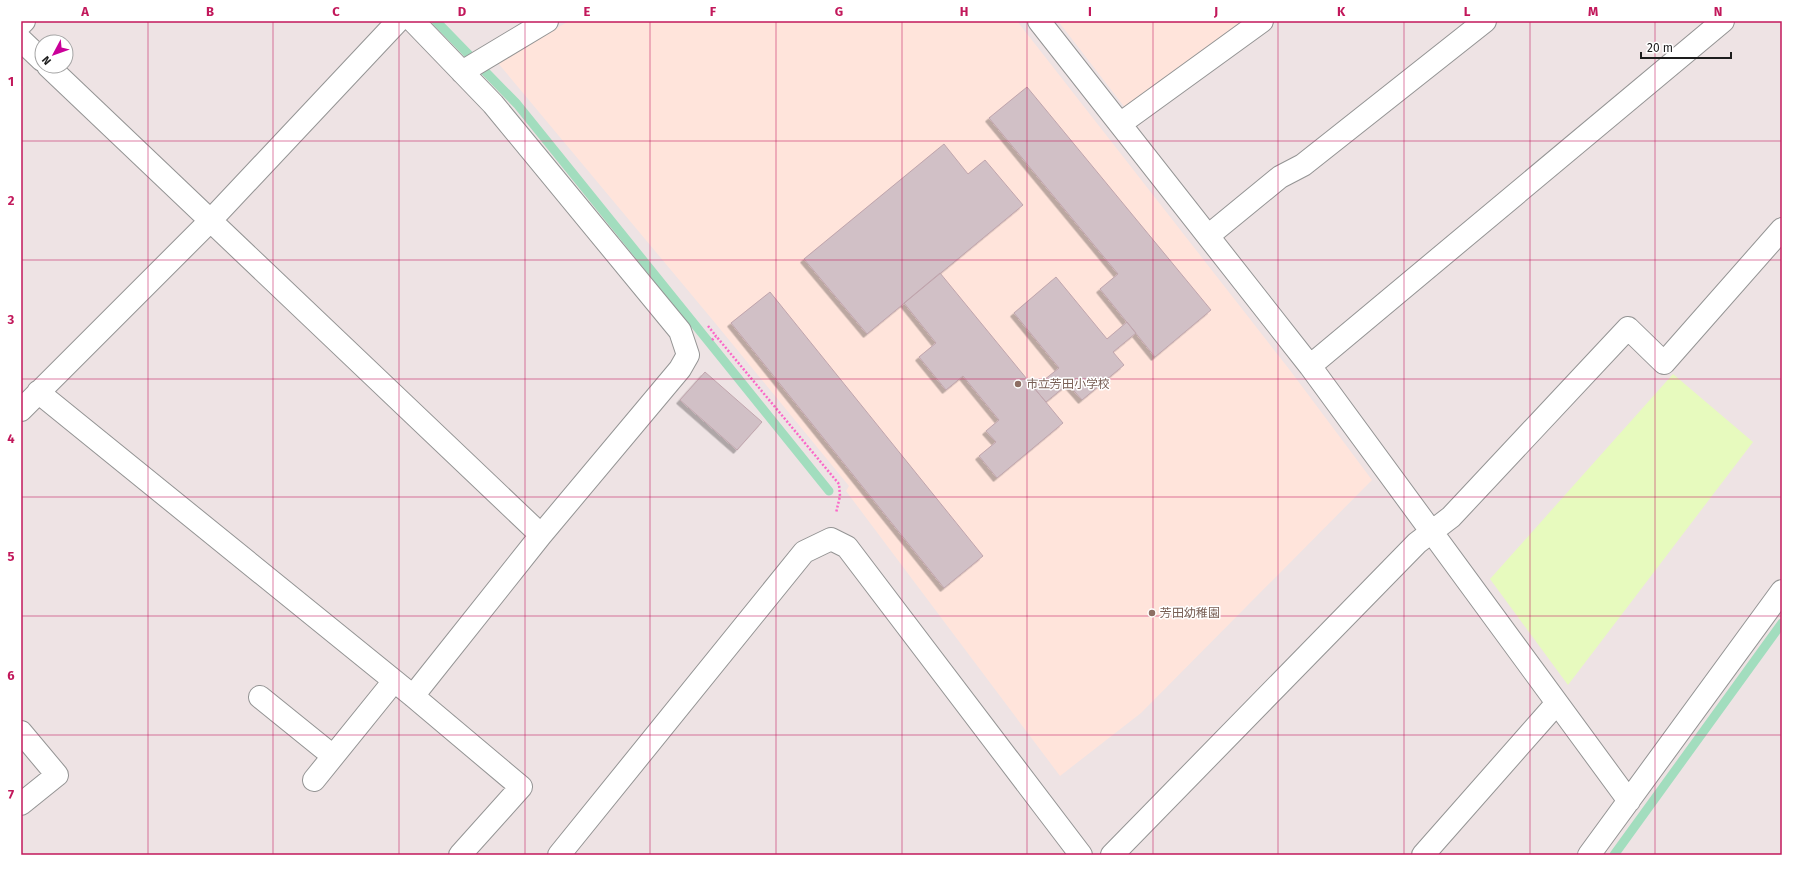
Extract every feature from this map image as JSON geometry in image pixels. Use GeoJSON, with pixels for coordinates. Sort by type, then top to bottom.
{"type":"FeatureCollection","features":[{"type":"Feature","properties":{"kind":"street"},"geometry":{"type":"LineString","coordinates":[[21,24],[24,21]]}},
{"type":"Feature","properties":{"kind":"street"},"geometry":{"type":"LineString","coordinates":[[21,410],[210,221],[398,21]]}},
{"type":"Feature","properties":{"kind":"street"},"geometry":{"type":"LineString","coordinates":[[413,21],[471,66],[512,127],[680,331],[688,355],[680,369],[541,534],[413,696]]}},
{"type":"Feature","properties":{"kind":"street"},"geometry":{"type":"LineString","coordinates":[[471,66],[547,21]]}},
{"type":"Feature","properties":{"kind":"street"},"geometry":{"type":"LineString","coordinates":[[1039,21],[1310,366],[1629,800]]}},
{"type":"Feature","properties":{"kind":"street"},"geometry":{"type":"LineString","coordinates":[[1120,124],[1262,21]]}},
{"type":"Feature","properties":{"kind":"street"},"geometry":{"type":"LineString","coordinates":[[1208,236],[1280,177],[1303,165],[1485,21]]}},
{"type":"Feature","properties":{"kind":"street"},"geometry":{"type":"LineString","coordinates":[[1310,366],[1723,21]]}},
{"type":"Feature","properties":{"kind":"street"},"geometry":{"type":"LineString","coordinates":[[21,40],[34,52]]}},
{"type":"Feature","properties":{"kind":"street"},"geometry":{"type":"LineString","coordinates":[[56,74],[541,534]]}},
{"type":"Feature","properties":{"kind":"street"},"geometry":{"type":"LineString","coordinates":[[1112,855],[1417,543],[1451,517],[1628,328],[1664,363],[1782,229]]}},
{"type":"Feature","properties":{"kind":"street"},"geometry":{"type":"LineString","coordinates":[[38,392],[413,696],[520,787],[460,855]]}},
{"type":"Feature","properties":{"kind":"street"},"geometry":{"type":"LineString","coordinates":[[559,855],[804,552],[831,539],[847,547],[1081,855]]}},
{"type":"Feature","properties":{"kind":"street"},"geometry":{"type":"LineString","coordinates":[[1590,855],[1782,591]]}},
{"type":"Feature","properties":{"kind":"street"},"geometry":{"type":"LineString","coordinates":[[314,780],[394,681]]}},
{"type":"Feature","properties":{"kind":"street"},"geometry":{"type":"LineString","coordinates":[[260,697],[333,756]]}},
{"type":"Feature","properties":{"kind":"street"},"geometry":{"type":"LineString","coordinates":[[1424,855],[1557,703]]}},
{"type":"Feature","properties":{"kind":"street"},"geometry":{"type":"LineString","coordinates":[[21,732],[56,775],[21,804]]}},
{"type":"Feature","properties":{"kind":"path"},"geometry":{"type":"LineString","coordinates":[[713,339],[716,336],[839,484],[840,496],[831,539]]}},
{"type":"Feature","properties":{"kind":"shaded area","name":"市立芳田小学校"},"geometry":{"type":"Polygon","coordinates":[[[569,21],[1017,21],[1289,369],[1372,480],[1141,713],[1060,776],[846,491],[849,486],[498,63],[569,21]]]}},
{"type":"Feature","properties":{"kind":"shaded area"},"geometry":{"type":"Polygon","coordinates":[[[1058,21],[1248,21],[1126,109],[1058,21]]]}},
{"type":"Feature","properties":{"kind":"green space"},"geometry":{"type":"Polygon","coordinates":[[[1673,374],[1753,442],[1568,685],[1490,579],[1673,374]]]}},
{"type":"Feature","properties":{"kind":"building"},"geometry":{"type":"Polygon","coordinates":[[[1027,87],[1211,310],[1155,357],[1100,289],[1118,274],[989,118],[1027,87]]]}},
{"type":"Feature","properties":{"kind":"building"},"geometry":{"type":"Polygon","coordinates":[[[944,144],[968,174],[985,160],[1023,205],[867,334],[804,259],[944,144]]]}},
{"type":"Feature","properties":{"kind":"building"},"geometry":{"type":"Polygon","coordinates":[[[940,273],[1063,423],[997,478],[979,456],[996,442],[986,431],[999,420],[963,376],[946,390],[919,357],[936,343],[904,303],[940,273]]]}},
{"type":"Feature","properties":{"kind":"building"},"geometry":{"type":"Polygon","coordinates":[[[1056,277],[1107,339],[1127,322],[1136,333],[1113,352],[1124,365],[1082,400],[1068,384],[1046,402],[1034,388],[1059,368],[1014,313],[1056,277]]]}},
{"type":"Feature","properties":{"kind":"building"},"geometry":{"type":"Polygon","coordinates":[[[770,292],[983,556],[944,588],[731,323],[770,292]]]}},
{"type":"Feature","properties":{"kind":"building"},"geometry":{"type":"Polygon","coordinates":[[[705,372],[762,422],[737,450],[680,400],[705,372]]]}},
{"type":"Feature","properties":{"kind":"waterway"},"geometry":{"type":"LineString","coordinates":[[436,21],[517,104],[829,491]]}},
{"type":"Feature","properties":{"kind":"waterway"},"geometry":{"type":"LineString","coordinates":[[1614,855],[1782,623]]}},
{"type":"Feature","properties":{"kind":"place","name":"市立芳田小学校"},"geometry":{"type":"Point","coordinates":[1018,384]}},
{"type":"Feature","properties":{"kind":"place","name":"芳田幼稚園"},"geometry":{"type":"Point","coordinates":[1152,613]}}]}
